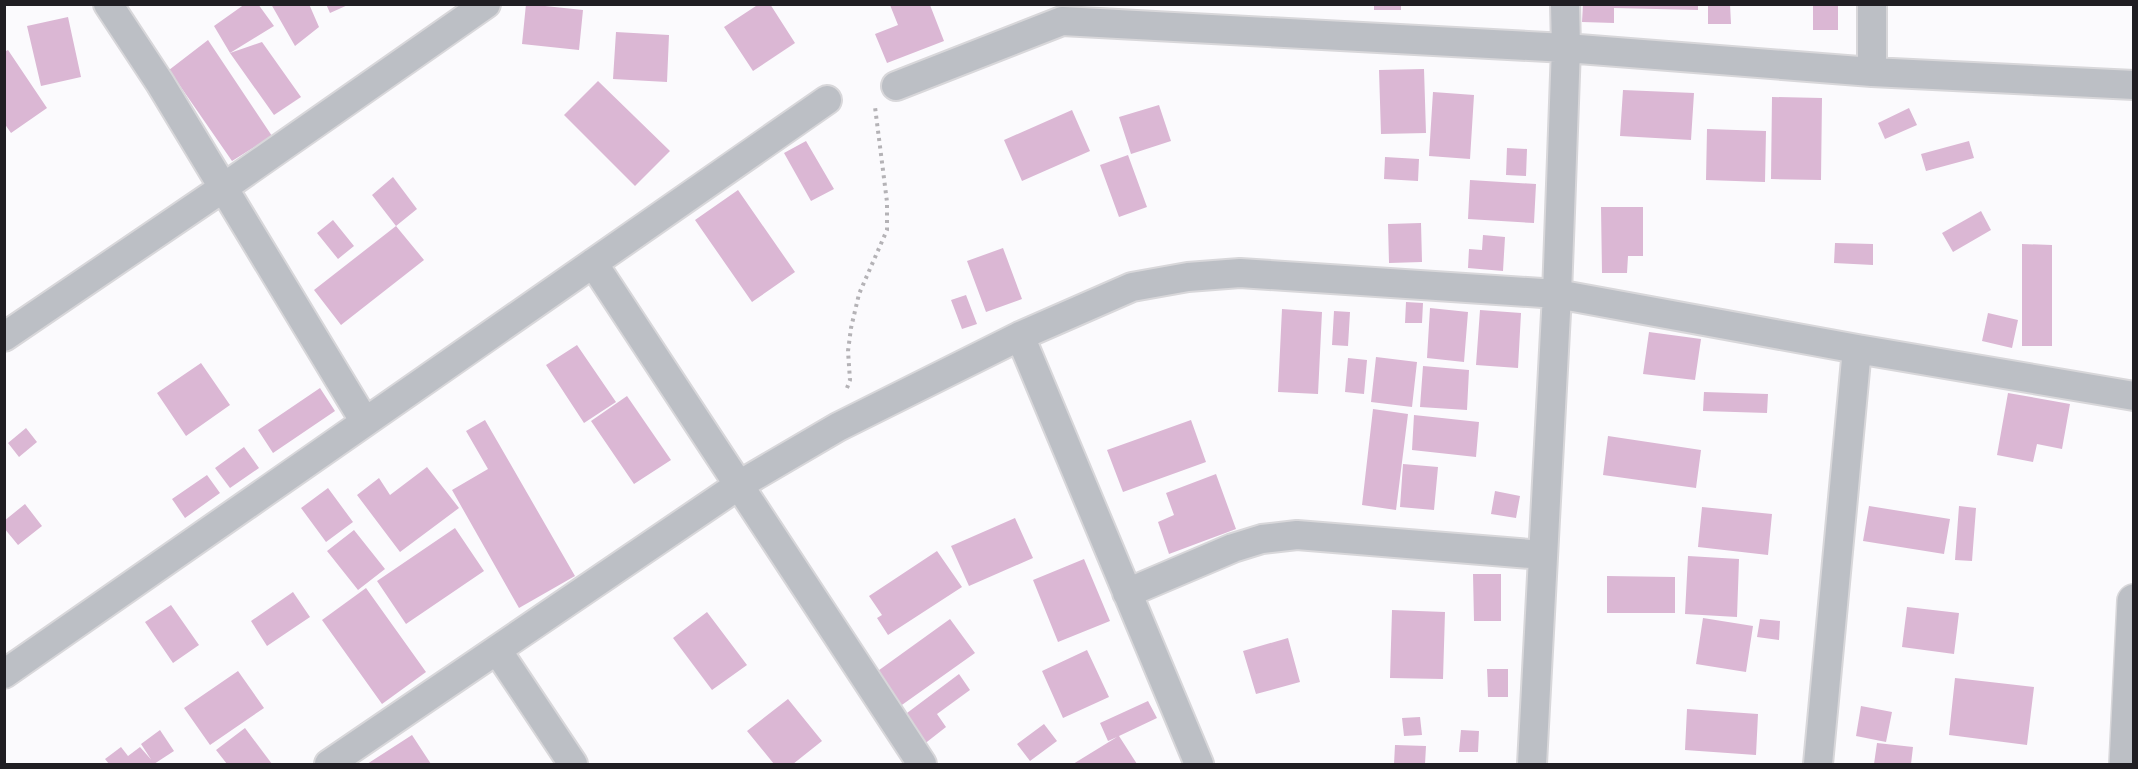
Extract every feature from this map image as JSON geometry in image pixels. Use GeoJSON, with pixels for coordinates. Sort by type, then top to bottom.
{"type":"FeatureCollection","features":[{"type":"Feature","properties":{"kind":"street"},"geometry":{"type":"LineString","coordinates":[[108,4],[160,83],[365,422]]}},
{"type":"Feature","properties":{"kind":"street"},"geometry":{"type":"LineString","coordinates":[[4,337],[223,188],[486,4]]}},
{"type":"Feature","properties":{"kind":"street"},"geometry":{"type":"LineString","coordinates":[[1532,765],[1557,294],[1566,48],[1565,4]]}},
{"type":"Feature","properties":{"kind":"street"},"geometry":{"type":"LineString","coordinates":[[1872,4],[1872,72]]}},
{"type":"Feature","properties":{"kind":"street"},"geometry":{"type":"LineString","coordinates":[[896,86],[1062,13],[1872,72],[2133,85]]}},
{"type":"Feature","properties":{"kind":"street"},"geometry":{"type":"LineString","coordinates":[[4,674],[827,100]]}},
{"type":"Feature","properties":{"kind":"street"},"geometry":{"type":"LineString","coordinates":[[593,263],[922,765]]}},
{"type":"Feature","properties":{"kind":"street"},"geometry":{"type":"LineString","coordinates":[[329,765],[739,485],[838,427],[1020,336],[1132,287],[1198,276],[1240,273],[1557,294],[1857,349],[2133,396]]}},
{"type":"Feature","properties":{"kind":"street"},"geometry":{"type":"LineString","coordinates":[[1020,336],[1199,765]]}},
{"type":"Feature","properties":{"kind":"street"},"geometry":{"type":"LineString","coordinates":[[1818,765],[1857,349]]}},
{"type":"Feature","properties":{"kind":"street"},"geometry":{"type":"LineString","coordinates":[[1127,593],[1233,548],[1262,539],[1297,535],[1543,555]]}},
{"type":"Feature","properties":{"kind":"street"},"geometry":{"type":"LineString","coordinates":[[2126,765],[2133,601]]}},
{"type":"Feature","properties":{"kind":"street"},"geometry":{"type":"LineString","coordinates":[[497,650],[573,765]]}},
{"type":"Feature","properties":{"kind":"path"},"geometry":{"type":"LineString","coordinates":[[838,427],[844,395],[850,380],[848,351],[859,294],[887,230],[887,202],[873,91],[896,86]]}},
{"type":"Feature","properties":{"kind":"building"},"geometry":{"type":"Polygon","coordinates":[[[245,4],[258,4],[274,26],[230,53],[214,26],[245,4]]]}},
{"type":"Feature","properties":{"kind":"building"},"geometry":{"type":"Polygon","coordinates":[[[271,4],[309,4],[319,27],[295,46],[271,4]]]}},
{"type":"Feature","properties":{"kind":"building"},"geometry":{"type":"Polygon","coordinates":[[[326,4],[350,4],[330,13],[326,4]]]}},
{"type":"Feature","properties":{"kind":"building"},"geometry":{"type":"Polygon","coordinates":[[[526,4],[583,10],[579,50],[522,44],[526,4]]]}},
{"type":"Feature","properties":{"kind":"building"},"geometry":{"type":"Polygon","coordinates":[[[759,4],[770,4],[795,43],[753,71],[724,27],[759,4]]]}},
{"type":"Feature","properties":{"kind":"building"},"geometry":{"type":"Polygon","coordinates":[[[1374,4],[1401,4],[1401,10],[1374,10],[1374,4]]]}},
{"type":"Feature","properties":{"kind":"building"},"geometry":{"type":"Polygon","coordinates":[[[1583,4],[1698,4],[1698,10],[1614,8],[1614,23],[1582,22],[1583,4]]]}},
{"type":"Feature","properties":{"kind":"building"},"geometry":{"type":"Polygon","coordinates":[[[1708,4],[1730,4],[1731,24],[1708,24],[1708,4]]]}},
{"type":"Feature","properties":{"kind":"building"},"geometry":{"type":"Polygon","coordinates":[[[1813,4],[1838,4],[1838,30],[1813,30],[1813,4]]]}},
{"type":"Feature","properties":{"kind":"building"},"geometry":{"type":"Polygon","coordinates":[[[890,5],[930,5],[944,41],[887,63],[875,34],[898,25],[890,5]]]}},
{"type":"Feature","properties":{"kind":"building"},"geometry":{"type":"Polygon","coordinates":[[[68,17],[81,77],[41,86],[27,26],[68,17]]]}},
{"type":"Feature","properties":{"kind":"building"},"geometry":{"type":"Polygon","coordinates":[[[616,32],[669,35],[667,82],[613,79],[616,32]]]}},
{"type":"Feature","properties":{"kind":"building"},"geometry":{"type":"Polygon","coordinates":[[[208,40],[272,136],[232,161],[169,70],[208,40]]]}},
{"type":"Feature","properties":{"kind":"building"},"geometry":{"type":"Polygon","coordinates":[[[262,42],[301,97],[274,115],[230,53],[262,42]]]}},
{"type":"Feature","properties":{"kind":"building"},"geometry":{"type":"Polygon","coordinates":[[[8,50],[47,108],[11,133],[4,123],[4,52],[8,50]]]}},
{"type":"Feature","properties":{"kind":"building"},"geometry":{"type":"Polygon","coordinates":[[[1424,69],[1426,133],[1381,134],[1379,70],[1424,69]]]}},
{"type":"Feature","properties":{"kind":"building"},"geometry":{"type":"Polygon","coordinates":[[[598,81],[670,151],[635,186],[564,115],[598,81]]]}},
{"type":"Feature","properties":{"kind":"building"},"geometry":{"type":"Polygon","coordinates":[[[1623,90],[1694,93],[1691,140],[1620,136],[1623,90]]]}},
{"type":"Feature","properties":{"kind":"building"},"geometry":{"type":"Polygon","coordinates":[[[1433,92],[1474,95],[1470,159],[1429,156],[1433,92]]]}},
{"type":"Feature","properties":{"kind":"building"},"geometry":{"type":"Polygon","coordinates":[[[1772,97],[1822,98],[1821,180],[1771,179],[1772,97]]]}},
{"type":"Feature","properties":{"kind":"building"},"geometry":{"type":"Polygon","coordinates":[[[1159,105],[1171,141],[1131,154],[1119,117],[1159,105]]]}},
{"type":"Feature","properties":{"kind":"building"},"geometry":{"type":"Polygon","coordinates":[[[1909,108],[1917,125],[1885,139],[1878,123],[1909,108]]]}},
{"type":"Feature","properties":{"kind":"building"},"geometry":{"type":"Polygon","coordinates":[[[1072,110],[1090,151],[1022,181],[1004,140],[1072,110]]]}},
{"type":"Feature","properties":{"kind":"building"},"geometry":{"type":"Polygon","coordinates":[[[1707,129],[1766,131],[1765,182],[1706,180],[1707,129]]]}},
{"type":"Feature","properties":{"kind":"building"},"geometry":{"type":"Polygon","coordinates":[[[806,141],[834,189],[811,201],[784,153],[806,141]]]}},
{"type":"Feature","properties":{"kind":"building"},"geometry":{"type":"Polygon","coordinates":[[[1969,141],[1974,158],[1926,171],[1921,154],[1969,141]]]}},
{"type":"Feature","properties":{"kind":"building"},"geometry":{"type":"Polygon","coordinates":[[[1507,148],[1527,149],[1526,176],[1506,175],[1507,148]]]}},
{"type":"Feature","properties":{"kind":"building"},"geometry":{"type":"Polygon","coordinates":[[[1128,155],[1147,207],[1119,217],[1100,165],[1128,155]]]}},
{"type":"Feature","properties":{"kind":"building"},"geometry":{"type":"Polygon","coordinates":[[[1385,157],[1419,159],[1418,181],[1384,179],[1385,157]]]}},
{"type":"Feature","properties":{"kind":"building"},"geometry":{"type":"Polygon","coordinates":[[[393,177],[417,209],[396,226],[372,195],[393,177]]]}},
{"type":"Feature","properties":{"kind":"building"},"geometry":{"type":"Polygon","coordinates":[[[1470,180],[1536,184],[1534,223],[1468,219],[1470,180]]]}},
{"type":"Feature","properties":{"kind":"building"},"geometry":{"type":"Polygon","coordinates":[[[738,190],[795,272],[752,302],[695,220],[738,190]]]}},
{"type":"Feature","properties":{"kind":"building"},"geometry":{"type":"Polygon","coordinates":[[[1601,207],[1643,207],[1643,256],[1628,256],[1627,273],[1602,273],[1601,207]]]}},
{"type":"Feature","properties":{"kind":"building"},"geometry":{"type":"Polygon","coordinates":[[[1981,211],[1991,230],[1953,252],[1942,233],[1981,211]]]}},
{"type":"Feature","properties":{"kind":"building"},"geometry":{"type":"Polygon","coordinates":[[[333,220],[354,246],[338,259],[317,233],[333,220]]]}},
{"type":"Feature","properties":{"kind":"building"},"geometry":{"type":"Polygon","coordinates":[[[1421,223],[1422,262],[1389,263],[1388,224],[1421,223]]]}},
{"type":"Feature","properties":{"kind":"building"},"geometry":{"type":"Polygon","coordinates":[[[396,226],[424,260],[341,325],[314,290],[396,226]]]}},
{"type":"Feature","properties":{"kind":"building"},"geometry":{"type":"Polygon","coordinates":[[[1483,235],[1505,237],[1503,271],[1468,268],[1469,249],[1482,250],[1483,235]]]}},
{"type":"Feature","properties":{"kind":"building"},"geometry":{"type":"Polygon","coordinates":[[[1835,243],[1873,244],[1873,265],[1834,263],[1835,243]]]}},
{"type":"Feature","properties":{"kind":"building"},"geometry":{"type":"Polygon","coordinates":[[[2022,244],[2052,245],[2052,346],[2022,346],[2022,244]]]}},
{"type":"Feature","properties":{"kind":"building"},"geometry":{"type":"Polygon","coordinates":[[[1003,248],[1022,299],[986,312],[967,261],[1003,248]]]}},
{"type":"Feature","properties":{"kind":"building"},"geometry":{"type":"Polygon","coordinates":[[[966,295],[977,324],[962,329],[951,300],[966,295]]]}},
{"type":"Feature","properties":{"kind":"building"},"geometry":{"type":"Polygon","coordinates":[[[1406,302],[1423,303],[1422,323],[1405,323],[1406,302]]]}},
{"type":"Feature","properties":{"kind":"building"},"geometry":{"type":"Polygon","coordinates":[[[1430,308],[1468,312],[1464,362],[1427,358],[1430,308]]]}},
{"type":"Feature","properties":{"kind":"building"},"geometry":{"type":"Polygon","coordinates":[[[1282,309],[1322,312],[1318,394],[1278,392],[1282,309]]]}},
{"type":"Feature","properties":{"kind":"building"},"geometry":{"type":"Polygon","coordinates":[[[1480,310],[1521,313],[1518,368],[1476,365],[1480,310]]]}},
{"type":"Feature","properties":{"kind":"building"},"geometry":{"type":"Polygon","coordinates":[[[1334,311],[1350,312],[1348,346],[1332,345],[1334,311]]]}},
{"type":"Feature","properties":{"kind":"building"},"geometry":{"type":"Polygon","coordinates":[[[1988,313],[2018,320],[2012,348],[1982,341],[1988,313]]]}},
{"type":"Feature","properties":{"kind":"building"},"geometry":{"type":"Polygon","coordinates":[[[1649,332],[1701,339],[1695,380],[1643,374],[1649,332]]]}},
{"type":"Feature","properties":{"kind":"building"},"geometry":{"type":"Polygon","coordinates":[[[577,345],[616,402],[584,423],[546,365],[577,345]]]}},
{"type":"Feature","properties":{"kind":"building"},"geometry":{"type":"Polygon","coordinates":[[[1376,357],[1417,362],[1412,407],[1371,402],[1376,357]]]}},
{"type":"Feature","properties":{"kind":"building"},"geometry":{"type":"Polygon","coordinates":[[[1348,358],[1367,360],[1364,394],[1345,392],[1348,358]]]}},
{"type":"Feature","properties":{"kind":"building"},"geometry":{"type":"Polygon","coordinates":[[[201,363],[230,405],[186,436],[157,393],[201,363]]]}},
{"type":"Feature","properties":{"kind":"building"},"geometry":{"type":"Polygon","coordinates":[[[1423,366],[1469,370],[1467,410],[1420,407],[1423,366]]]}},
{"type":"Feature","properties":{"kind":"building"},"geometry":{"type":"Polygon","coordinates":[[[320,388],[335,411],[273,453],[258,430],[320,388]]]}},
{"type":"Feature","properties":{"kind":"building"},"geometry":{"type":"Polygon","coordinates":[[[1704,392],[1768,394],[1767,413],[1703,411],[1704,392]]]}},
{"type":"Feature","properties":{"kind":"building"},"geometry":{"type":"Polygon","coordinates":[[[2008,393],[2070,404],[2062,449],[2037,444],[2033,462],[1997,455],[2008,393]]]}},
{"type":"Feature","properties":{"kind":"building"},"geometry":{"type":"Polygon","coordinates":[[[627,396],[671,460],[634,484],[591,421],[627,396]]]}},
{"type":"Feature","properties":{"kind":"building"},"geometry":{"type":"Polygon","coordinates":[[[1373,409],[1408,414],[1396,510],[1362,505],[1373,409]]]}},
{"type":"Feature","properties":{"kind":"building"},"geometry":{"type":"Polygon","coordinates":[[[1414,415],[1479,422],[1476,457],[1412,450],[1414,415]]]}},
{"type":"Feature","properties":{"kind":"building"},"geometry":{"type":"Polygon","coordinates":[[[485,420],[575,576],[519,608],[452,490],[488,469],[466,431],[485,420]]]}},
{"type":"Feature","properties":{"kind":"building"},"geometry":{"type":"Polygon","coordinates":[[[1191,420],[1206,462],[1123,492],[1107,450],[1191,420]]]}},
{"type":"Feature","properties":{"kind":"building"},"geometry":{"type":"Polygon","coordinates":[[[26,428],[37,442],[19,457],[8,443],[26,428]]]}},
{"type":"Feature","properties":{"kind":"building"},"geometry":{"type":"Polygon","coordinates":[[[1608,436],[1701,450],[1696,488],[1603,475],[1608,436]]]}},
{"type":"Feature","properties":{"kind":"building"},"geometry":{"type":"Polygon","coordinates":[[[244,447],[259,468],[230,488],[215,468],[244,447]]]}},
{"type":"Feature","properties":{"kind":"building"},"geometry":{"type":"Polygon","coordinates":[[[1403,464],[1438,467],[1434,510],[1400,507],[1403,464]]]}},
{"type":"Feature","properties":{"kind":"building"},"geometry":{"type":"Polygon","coordinates":[[[427,467],[459,508],[400,552],[357,495],[379,478],[390,495],[427,467]]]}},
{"type":"Feature","properties":{"kind":"building"},"geometry":{"type":"Polygon","coordinates":[[[1216,474],[1236,529],[1169,554],[1158,522],[1174,515],[1166,493],[1216,474]]]}},
{"type":"Feature","properties":{"kind":"building"},"geometry":{"type":"Polygon","coordinates":[[[207,475],[220,493],[185,518],[172,499],[207,475]]]}},
{"type":"Feature","properties":{"kind":"building"},"geometry":{"type":"Polygon","coordinates":[[[328,488],[353,522],[326,542],[301,508],[328,488]]]}},
{"type":"Feature","properties":{"kind":"building"},"geometry":{"type":"Polygon","coordinates":[[[1495,491],[1520,496],[1516,518],[1491,514],[1495,491]]]}},
{"type":"Feature","properties":{"kind":"building"},"geometry":{"type":"Polygon","coordinates":[[[25,504],[42,526],[18,545],[4,528],[4,521],[25,504]]]}},
{"type":"Feature","properties":{"kind":"building"},"geometry":{"type":"Polygon","coordinates":[[[1869,506],[1950,519],[1944,554],[1863,541],[1869,506]]]}},
{"type":"Feature","properties":{"kind":"building"},"geometry":{"type":"Polygon","coordinates":[[[1959,506],[1976,508],[1972,561],[1955,560],[1959,506]]]}},
{"type":"Feature","properties":{"kind":"building"},"geometry":{"type":"Polygon","coordinates":[[[1702,507],[1772,514],[1768,555],[1698,547],[1702,507]]]}},
{"type":"Feature","properties":{"kind":"building"},"geometry":{"type":"Polygon","coordinates":[[[1015,518],[1033,558],[969,586],[951,546],[1015,518]]]}},
{"type":"Feature","properties":{"kind":"building"},"geometry":{"type":"Polygon","coordinates":[[[455,528],[484,571],[406,624],[377,581],[455,528]]]}},
{"type":"Feature","properties":{"kind":"building"},"geometry":{"type":"Polygon","coordinates":[[[354,530],[385,569],[358,590],[327,551],[354,530]]]}},
{"type":"Feature","properties":{"kind":"building"},"geometry":{"type":"Polygon","coordinates":[[[937,551],[962,587],[888,635],[877,618],[882,615],[869,596],[937,551]]]}},
{"type":"Feature","properties":{"kind":"building"},"geometry":{"type":"Polygon","coordinates":[[[1688,556],[1739,559],[1737,617],[1685,614],[1688,556]]]}},
{"type":"Feature","properties":{"kind":"building"},"geometry":{"type":"Polygon","coordinates":[[[1084,559],[1110,621],[1058,642],[1033,580],[1084,559]]]}},
{"type":"Feature","properties":{"kind":"building"},"geometry":{"type":"Polygon","coordinates":[[[1473,574],[1501,574],[1501,621],[1474,621],[1473,574]]]}},
{"type":"Feature","properties":{"kind":"building"},"geometry":{"type":"Polygon","coordinates":[[[1607,576],[1675,577],[1675,613],[1607,613],[1607,576]]]}},
{"type":"Feature","properties":{"kind":"building"},"geometry":{"type":"Polygon","coordinates":[[[366,588],[426,672],[382,704],[322,620],[366,588]]]}},
{"type":"Feature","properties":{"kind":"building"},"geometry":{"type":"Polygon","coordinates":[[[293,592],[310,617],[267,646],[251,621],[293,592]]]}},
{"type":"Feature","properties":{"kind":"building"},"geometry":{"type":"Polygon","coordinates":[[[171,605],[199,645],[173,663],[145,622],[171,605]]]}},
{"type":"Feature","properties":{"kind":"building"},"geometry":{"type":"Polygon","coordinates":[[[1907,607],[1959,613],[1954,654],[1902,647],[1907,607]]]}},
{"type":"Feature","properties":{"kind":"building"},"geometry":{"type":"Polygon","coordinates":[[[1392,610],[1445,612],[1443,679],[1390,678],[1392,610]]]}},
{"type":"Feature","properties":{"kind":"building"},"geometry":{"type":"Polygon","coordinates":[[[707,612],[747,665],[712,690],[673,638],[707,612]]]}},
{"type":"Feature","properties":{"kind":"building"},"geometry":{"type":"Polygon","coordinates":[[[1703,618],[1753,626],[1746,672],[1696,664],[1703,618]]]}},
{"type":"Feature","properties":{"kind":"building"},"geometry":{"type":"Polygon","coordinates":[[[950,619],[975,653],[899,707],[875,673],[950,619]]]}},
{"type":"Feature","properties":{"kind":"building"},"geometry":{"type":"Polygon","coordinates":[[[1760,619],[1780,621],[1779,640],[1757,637],[1760,619]]]}},
{"type":"Feature","properties":{"kind":"building"},"geometry":{"type":"Polygon","coordinates":[[[1288,638],[1300,682],[1256,694],[1243,651],[1288,638]]]}},
{"type":"Feature","properties":{"kind":"building"},"geometry":{"type":"Polygon","coordinates":[[[1087,650],[1109,697],[1063,718],[1042,671],[1087,650]]]}},
{"type":"Feature","properties":{"kind":"building"},"geometry":{"type":"Polygon","coordinates":[[[1487,669],[1508,669],[1508,697],[1488,697],[1487,669]]]}},
{"type":"Feature","properties":{"kind":"building"},"geometry":{"type":"Polygon","coordinates":[[[238,671],[264,708],[210,745],[184,708],[238,671]]]}},
{"type":"Feature","properties":{"kind":"building"},"geometry":{"type":"Polygon","coordinates":[[[959,674],[970,690],[937,714],[946,727],[923,745],[903,716],[959,674]]]}},
{"type":"Feature","properties":{"kind":"building"},"geometry":{"type":"Polygon","coordinates":[[[1955,678],[2034,687],[2027,745],[1949,735],[1955,678]]]}},
{"type":"Feature","properties":{"kind":"building"},"geometry":{"type":"Polygon","coordinates":[[[788,699],[822,741],[793,764],[774,764],[747,731],[788,699]]]}},
{"type":"Feature","properties":{"kind":"building"},"geometry":{"type":"Polygon","coordinates":[[[1148,701],[1157,718],[1119,736],[1137,764],[1073,764],[1117,737],[1108,741],[1100,723],[1148,701]]]}},
{"type":"Feature","properties":{"kind":"building"},"geometry":{"type":"Polygon","coordinates":[[[1861,706],[1892,712],[1886,742],[1856,736],[1861,706]]]}},
{"type":"Feature","properties":{"kind":"building"},"geometry":{"type":"Polygon","coordinates":[[[1687,709],[1758,714],[1756,755],[1685,750],[1687,709]]]}},
{"type":"Feature","properties":{"kind":"building"},"geometry":{"type":"Polygon","coordinates":[[[1420,717],[1422,735],[1404,736],[1402,718],[1420,717]]]}},
{"type":"Feature","properties":{"kind":"building"},"geometry":{"type":"Polygon","coordinates":[[[1044,724],[1057,741],[1030,761],[1017,744],[1044,724]]]}},
{"type":"Feature","properties":{"kind":"building"},"geometry":{"type":"Polygon","coordinates":[[[245,728],[272,764],[227,764],[216,750],[245,728]]]}},
{"type":"Feature","properties":{"kind":"building"},"geometry":{"type":"Polygon","coordinates":[[[160,730],[174,751],[154,764],[141,744],[160,730]]]}},
{"type":"Feature","properties":{"kind":"building"},"geometry":{"type":"Polygon","coordinates":[[[1461,730],[1479,731],[1478,752],[1459,752],[1461,730]]]}},
{"type":"Feature","properties":{"kind":"building"},"geometry":{"type":"Polygon","coordinates":[[[412,735],[431,764],[367,764],[412,735]]]}},
{"type":"Feature","properties":{"kind":"building"},"geometry":{"type":"Polygon","coordinates":[[[1877,743],[1913,747],[1911,764],[1874,764],[1877,743]]]}},
{"type":"Feature","properties":{"kind":"building"},"geometry":{"type":"Polygon","coordinates":[[[1395,745],[1426,746],[1425,764],[1394,764],[1395,745]]]}},
{"type":"Feature","properties":{"kind":"building"},"geometry":{"type":"Polygon","coordinates":[[[121,747],[128,756],[140,747],[155,764],[109,764],[105,759],[121,747]]]}}]}
